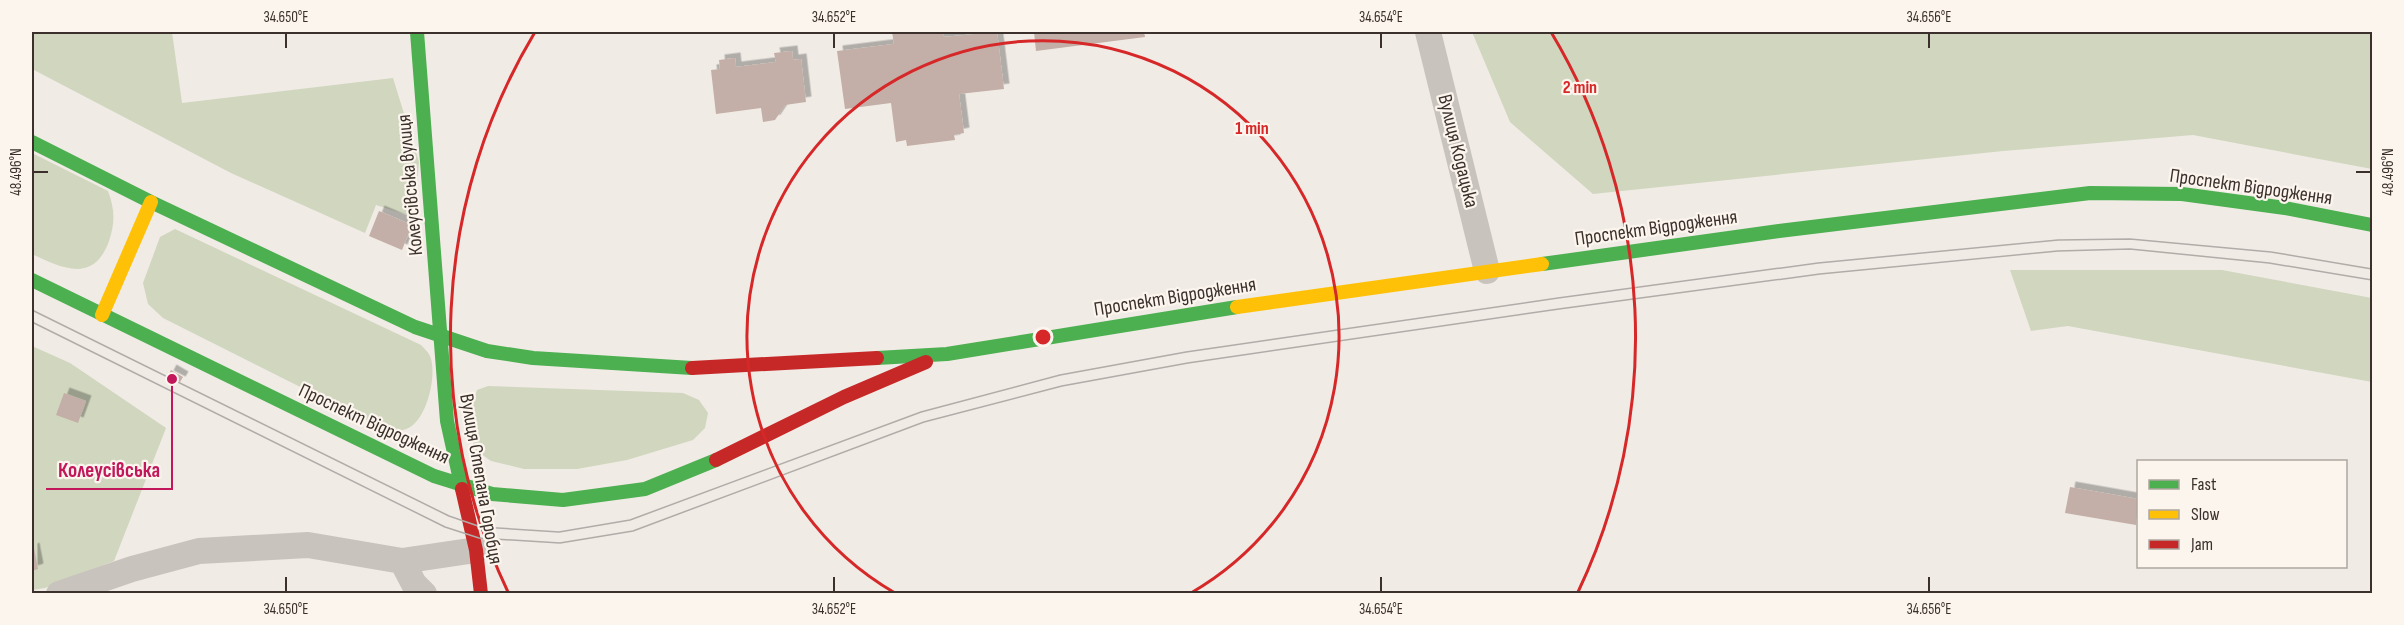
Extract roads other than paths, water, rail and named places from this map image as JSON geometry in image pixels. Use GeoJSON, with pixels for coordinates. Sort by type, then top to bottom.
{"type":"FeatureCollection","features":[{"type":"Feature","properties":{"kind":"street","name":"Колеусівська вулиця"},"geometry":{"type":"LineString","coordinates":[[417,32],[441,336]]}},
{"type":"Feature","properties":{"kind":"street","name":"Вулиця Кодацька"},"geometry":{"type":"LineString","coordinates":[[1428,32],[1487,271]]}},
{"type":"Feature","properties":{"kind":"street","name":"Проспект Відродження"},"geometry":{"type":"LineString","coordinates":[[32,142],[151,202],[414,327],[487,351],[533,358],[697,368],[947,354],[1182,315],[1487,271],[1779,231],[2090,193],[2182,194],[2285,208],[2373,225]]}},
{"type":"Feature","properties":{"kind":"street"},"geometry":{"type":"LineString","coordinates":[[102,315],[151,202]]}},
{"type":"Feature","properties":{"kind":"street","name":"Проспект Відродження"},"geometry":{"type":"LineString","coordinates":[[32,280],[434,476],[492,494],[563,500],[645,489],[724,457],[844,397],[947,354]]}},
{"type":"Feature","properties":{"kind":"street","name":"Вулиця Степана Горобця"},"geometry":{"type":"LineString","coordinates":[[441,336],[447,422],[476,550],[481,594]]}},
{"type":"Feature","properties":{"kind":"street"},"geometry":{"type":"LineString","coordinates":[[59,594],[132,569],[199,551],[308,545],[402,561],[476,550]]}},
{"type":"Feature","properties":{"kind":"street"},"geometry":{"type":"LineString","coordinates":[[402,561],[414,584],[424,594]]}},
{"type":"Feature","properties":{"kind":"tram line"},"geometry":{"type":"LineString","coordinates":[[32,310],[449,516],[481,527],[559,532],[630,520],[921,412],[1060,375],[1186,352],[1558,298],[1818,263],[2058,240],[2130,239],[2271,252],[2372,269]]}},
{"type":"Feature","properties":{"kind":"tram line"},"geometry":{"type":"LineString","coordinates":[[32,322],[445,527],[479,538],[560,543],[633,531],[924,422],[1062,386],[1188,363],[1559,309],[1820,274],[2058,251],[2130,249],[2269,263],[2372,280]]}},
{"type":"Feature","properties":{"kind":"place","name":"Колеусівська"},"geometry":{"type":"Point","coordinates":[172,379]}}]}
